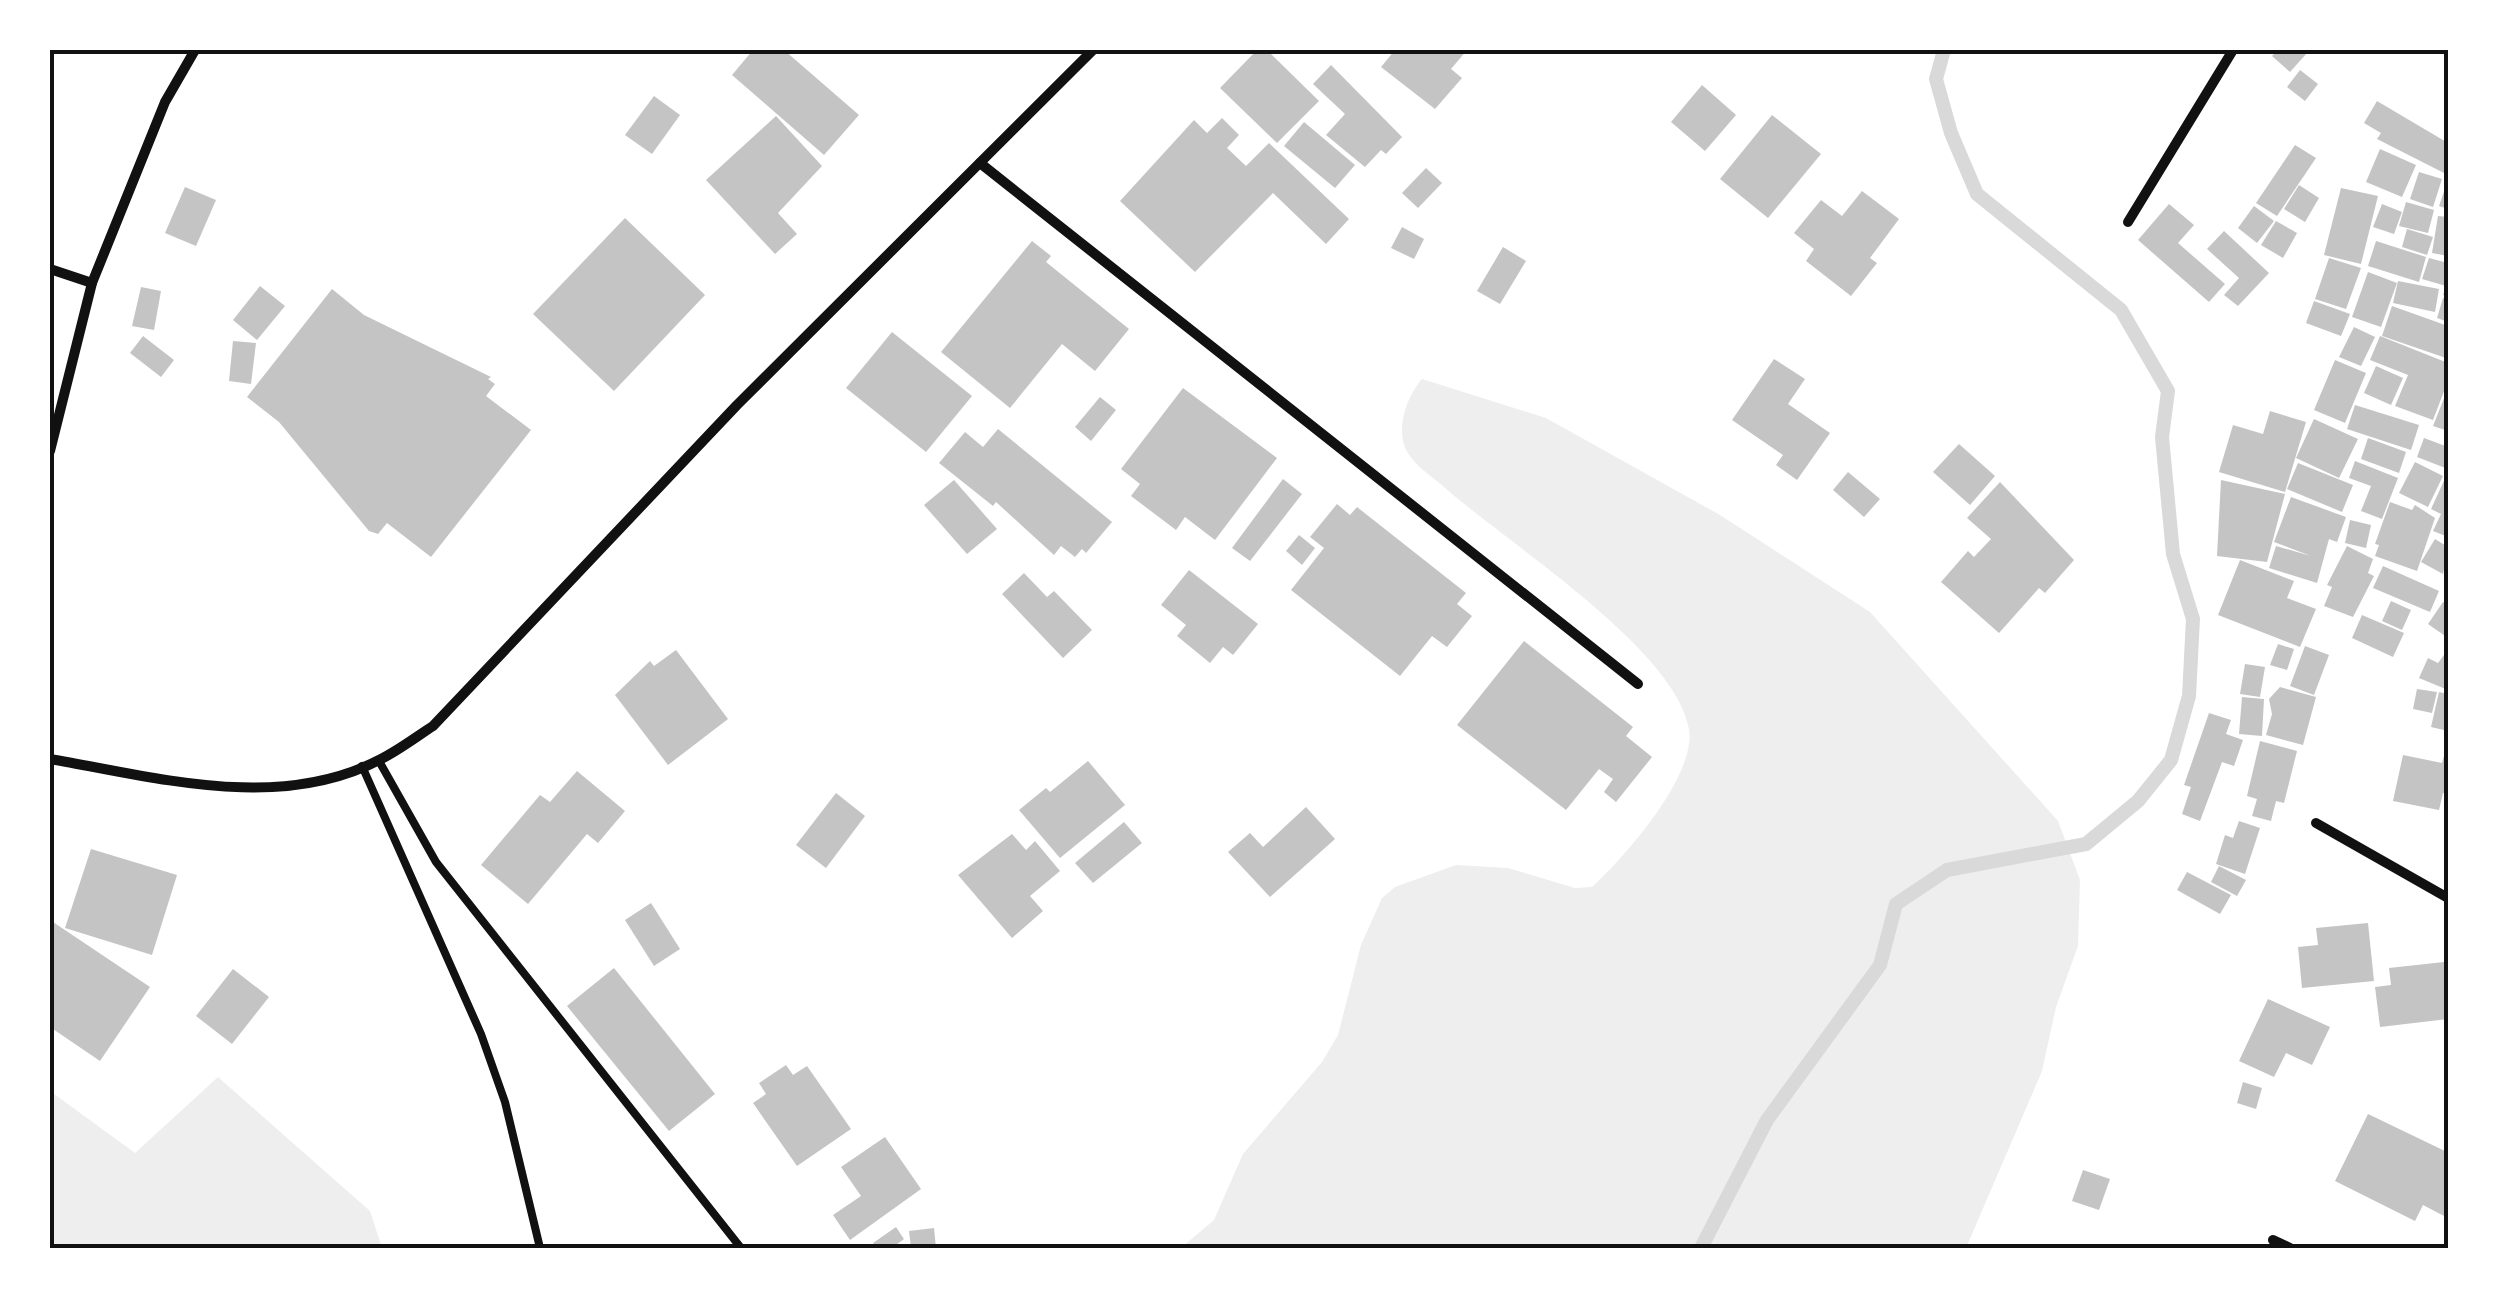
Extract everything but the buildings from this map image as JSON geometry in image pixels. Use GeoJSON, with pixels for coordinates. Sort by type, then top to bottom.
{"type":"FeatureCollection","features":[{"type":"Feature","properties":{"kind":"street"},"geometry":{"type":"LineString","coordinates":[[50,452],[92,283],[165,102],[195,50]]}},
{"type":"Feature","properties":{"kind":"street"},"geometry":{"type":"LineString","coordinates":[[50,759],[226,790],[311,782],[379,761],[433,726],[737,405],[1093,50]]}},
{"type":"Feature","properties":{"kind":"street"},"geometry":{"type":"LineString","coordinates":[[2128,222],[2233,50]]}},
{"type":"Feature","properties":{"kind":"street"},"geometry":{"type":"LineString","coordinates":[[980,162],[1638,684]]}},
{"type":"Feature","properties":{"kind":"street"},"geometry":{"type":"LineString","coordinates":[[50,269],[92,283]]}},
{"type":"Feature","properties":{"kind":"street"},"geometry":{"type":"LineString","coordinates":[[2316,823],[2448,898]]}},
{"type":"Feature","properties":{"kind":"street"},"geometry":{"type":"LineString","coordinates":[[2273,1240],[2290,1248]]}},
{"type":"Feature","properties":{"kind":"lane"},"geometry":{"type":"LineString","coordinates":[[379,761],[436,862],[741,1248]]}},
{"type":"Feature","properties":{"kind":"lane"},"geometry":{"type":"LineString","coordinates":[[362,766],[481,1034],[505,1102],[540,1248]]}},
{"type":"Feature","properties":{"kind":"shaded area"},"geometry":{"type":"Polygon","coordinates":[[[1422,379],[1546,418],[1720,515],[1870,612],[2058,821],[2080,880],[2078,946],[2056,1007],[2042,1071],[1966,1248],[1181,1248],[1214,1220],[1243,1154],[1322,1062],[1338,1035],[1361,945],[1382,898],[1395,887],[1456,865],[1508,868],[1575,888],[1592,887],[1656,814],[1682,769],[1688,748],[1689,729],[1677,698],[1654,665],[1585,599],[1410,456],[1402,427],[1411,396],[1422,379]]]}},
{"type":"Feature","properties":{"kind":"shaded area"},"geometry":{"type":"Polygon","coordinates":[[[218,1077],[370,1211],[382,1248],[50,1248],[50,1091],[135,1153],[218,1077]]]}},
{"type":"Feature","properties":{"kind":"waterway"},"geometry":{"type":"LineString","coordinates":[[1701,1248],[1767,1120],[1880,965],[1896,904],[1947,870],[2086,844],[2138,801],[2171,760],[2189,696],[2193,619],[2173,554],[2162,437],[2168,391],[2121,310],[1977,194],[1951,133],[1936,79],[1944,50]]}}]}
